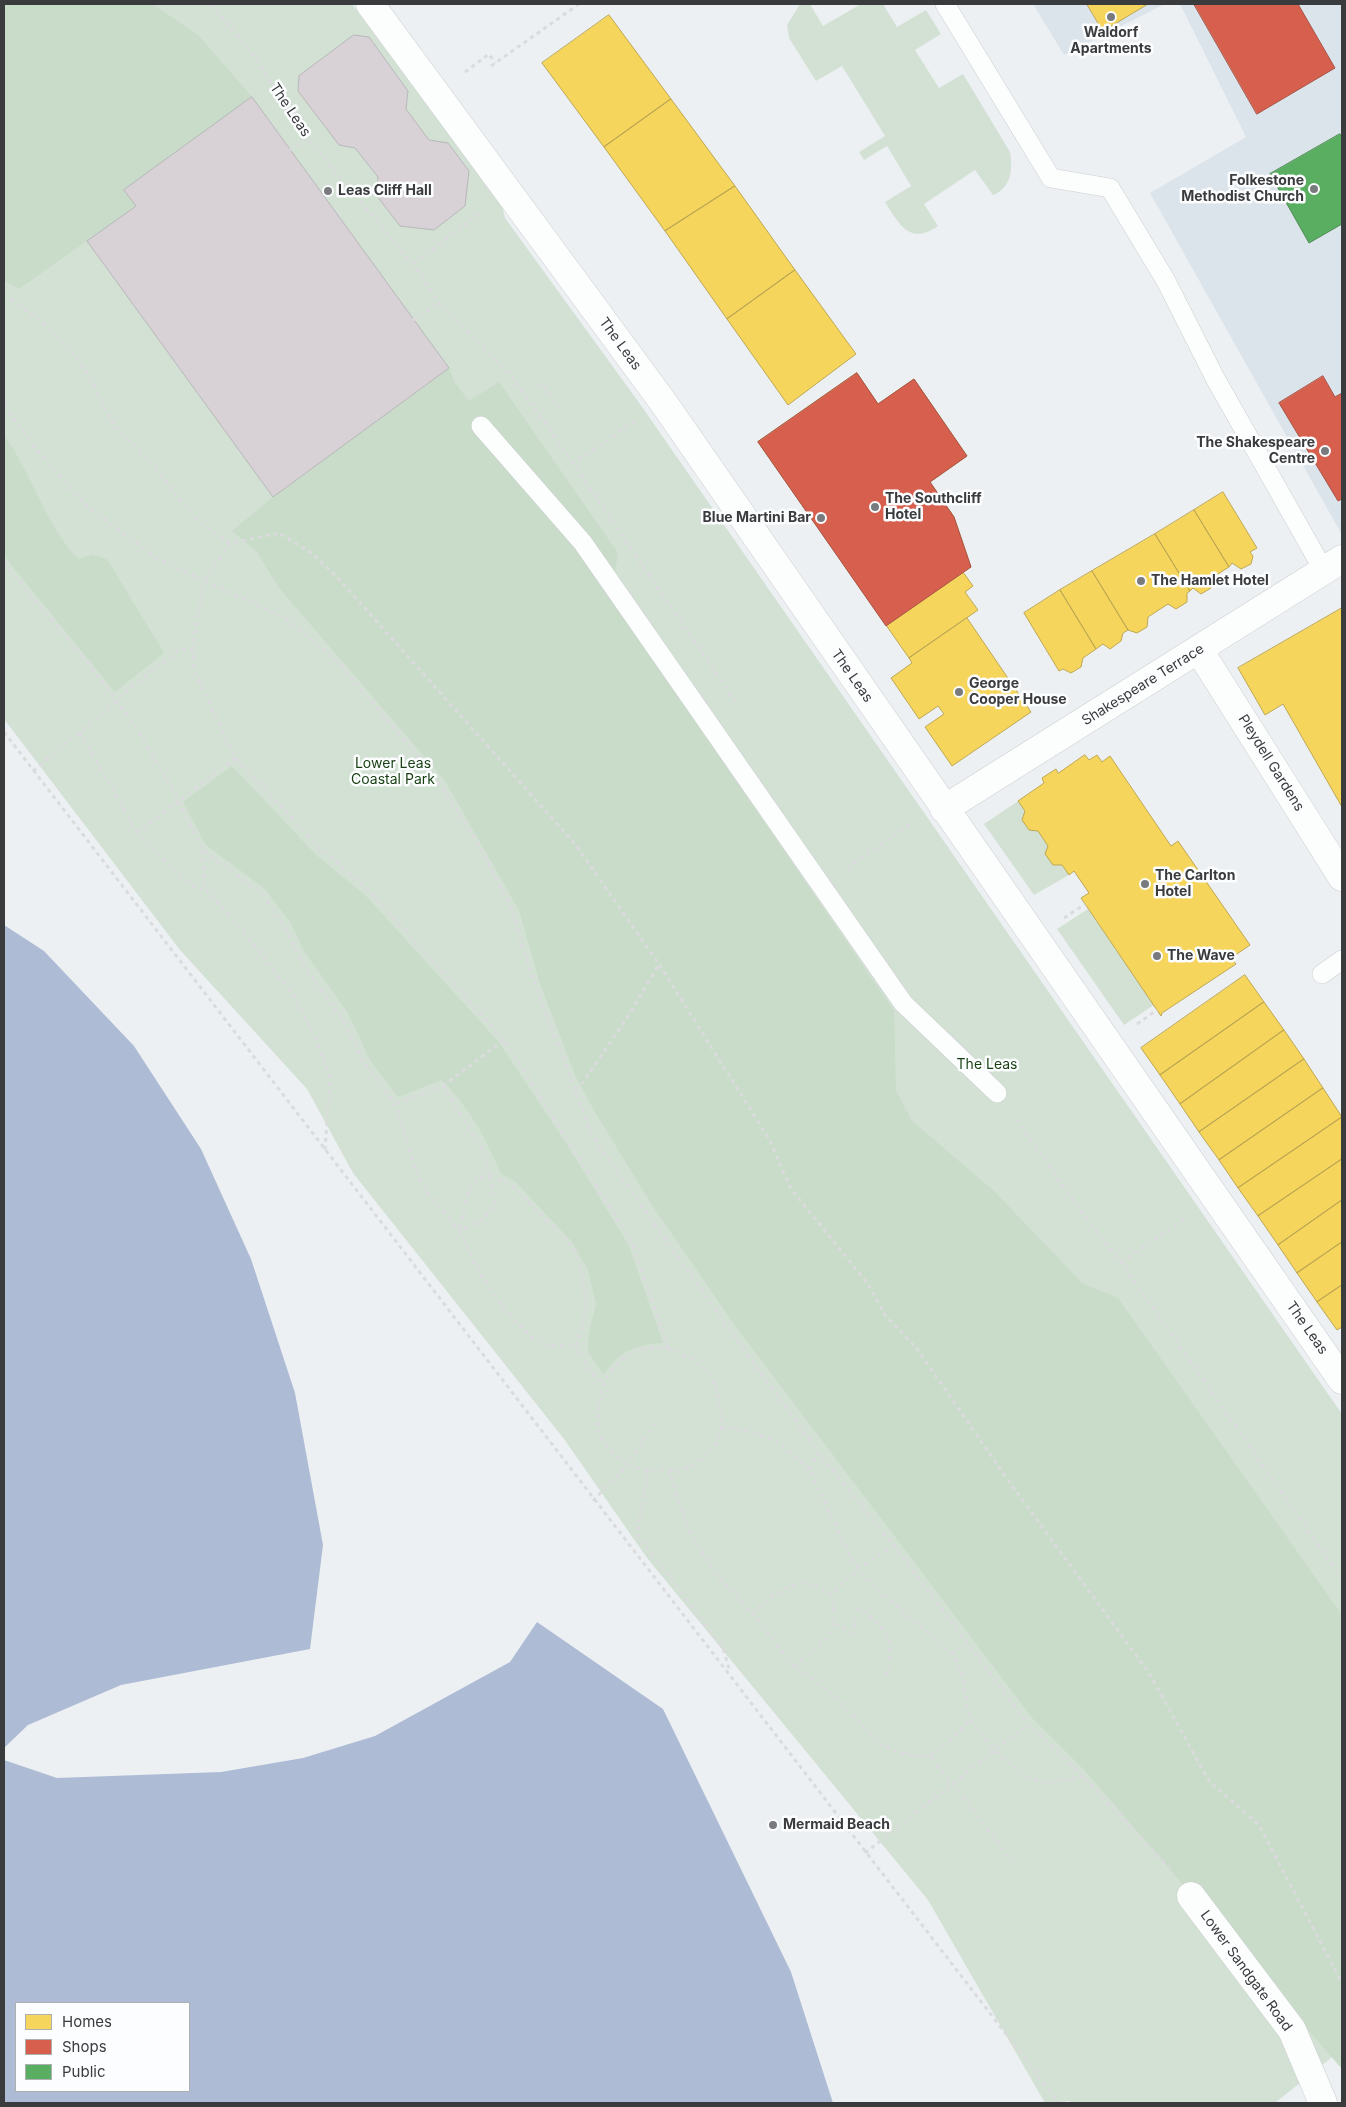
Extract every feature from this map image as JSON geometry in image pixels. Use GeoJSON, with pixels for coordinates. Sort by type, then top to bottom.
{"type":"FeatureCollection","features":[{"type":"Feature","properties":{"kind":"street","name":"The Leas"},"geometry":{"type":"LineString","coordinates":[[370,4],[663,402],[1342,1380]]}},
{"type":"Feature","properties":{"kind":"street","name":"Shakespeare Terrace"},"geometry":{"type":"LineString","coordinates":[[944,809],[1333,565]]}},
{"type":"Feature","properties":{"kind":"street","name":"Pleydell Gardens"},"geometry":{"type":"LineString","coordinates":[[1199,650],[1342,877]]}},
{"type":"Feature","properties":{"kind":"street","name":"Lower Sandgate Road"},"geometry":{"type":"LineString","coordinates":[[1190,1896],[1292,2030],[1323,2103]]}},
{"type":"Feature","properties":{"kind":"lane"},"geometry":{"type":"LineString","coordinates":[[945,4],[1051,178],[1110,188],[1166,281],[1215,378],[1333,565]]}},
{"type":"Feature","properties":{"kind":"lane"},"geometry":{"type":"LineString","coordinates":[[481,426],[583,543],[903,1002],[997,1093]]}},
{"type":"Feature","properties":{"kind":"lane"},"geometry":{"type":"LineString","coordinates":[[1322,974],[1342,960]]}},
{"type":"Feature","properties":{"kind":"path","name":"The Leas"},"geometry":{"type":"LineString","coordinates":[[210,4],[251,52],[307,138],[413,264],[439,303],[511,376],[736,703]]}},
{"type":"Feature","properties":{"kind":"path"},"geometry":{"type":"LineString","coordinates":[[491,66],[578,4]]}},
{"type":"Feature","properties":{"kind":"path"},"geometry":{"type":"LineString","coordinates":[[466,71],[489,54],[495,63]]}},
{"type":"Feature","properties":{"kind":"path"},"geometry":{"type":"LineString","coordinates":[[290,150],[307,138]]}},
{"type":"Feature","properties":{"kind":"path"},"geometry":{"type":"LineString","coordinates":[[413,264],[509,191]]}},
{"type":"Feature","properties":{"kind":"path"},"geometry":{"type":"LineString","coordinates":[[4,295],[21,305],[53,333],[88,375],[118,430],[141,451],[167,486],[210,532],[230,543],[279,532],[313,554],[337,576],[575,844],[659,964],[770,1139],[792,1189],[868,1284],[885,1315],[916,1349],[1010,1483],[1149,1673],[1209,1781],[1259,1825],[1342,1983]]}},
{"type":"Feature","properties":{"kind":"path"},"geometry":{"type":"LineString","coordinates":[[413,320],[439,303]]}},
{"type":"Feature","properties":{"kind":"path"},"geometry":{"type":"LineString","coordinates":[[537,387],[542,384],[563,412]]}},
{"type":"Feature","properties":{"kind":"path"},"geometry":{"type":"LineString","coordinates":[[572,464],[663,402]]}},
{"type":"Feature","properties":{"kind":"path"},"geometry":{"type":"LineString","coordinates":[[4,404],[34,446],[84,503],[158,559],[286,619],[334,658],[436,778],[478,842],[510,906],[534,982],[594,1137],[731,1332],[819,1452],[894,1546],[1028,1724],[1084,1777],[1169,1868],[1190,1896]]}},
{"type":"Feature","properties":{"kind":"path"},"geometry":{"type":"LineString","coordinates":[[230,543],[204,581],[192,648],[194,670],[235,758],[319,847],[370,892],[504,1040],[632,1243],[668,1348]]}},
{"type":"Feature","properties":{"kind":"path"},"geometry":{"type":"LineString","coordinates":[[4,562],[92,668],[135,725],[179,800],[202,849],[205,888],[239,926],[294,996],[318,1042],[330,1076],[325,1150]]}},
{"type":"Feature","properties":{"kind":"path"},"geometry":{"type":"LineString","coordinates":[[33,771],[135,684],[179,650],[192,648]]}},
{"type":"Feature","properties":{"kind":"path"},"geometry":{"type":"LineString","coordinates":[[4,732],[593,1501],[731,1675],[865,1853],[1059,2103]]}},
{"type":"Feature","properties":{"kind":"path"},"geometry":{"type":"LineString","coordinates":[[80,732],[136,833],[181,878],[198,889],[205,888]]}},
{"type":"Feature","properties":{"kind":"path"},"geometry":{"type":"LineString","coordinates":[[136,833],[235,758]]}},
{"type":"Feature","properties":{"kind":"path"},"geometry":{"type":"LineString","coordinates":[[844,870],[925,814],[944,809]]}},
{"type":"Feature","properties":{"kind":"path"},"geometry":{"type":"LineString","coordinates":[[202,849],[262,894],[284,925],[298,955],[341,1017],[363,1061],[395,1103],[416,1174],[427,1192],[459,1231],[478,1270],[498,1301],[531,1337],[548,1345],[576,1346]]}},
{"type":"Feature","properties":{"kind":"path"},"geometry":{"type":"LineString","coordinates":[[1062,919],[1085,904]]}},
{"type":"Feature","properties":{"kind":"path"},"geometry":{"type":"LineString","coordinates":[[577,1091],[629,1015],[659,964]]}},
{"type":"Feature","properties":{"kind":"path"},"geometry":{"type":"LineString","coordinates":[[1135,1025],[1157,1010]]}},
{"type":"Feature","properties":{"kind":"path"},"geometry":{"type":"LineString","coordinates":[[395,1103],[443,1086],[504,1040]]}},
{"type":"Feature","properties":{"kind":"path"},"geometry":{"type":"LineString","coordinates":[[443,1086],[485,1155],[495,1204],[482,1220],[459,1231]]}},
{"type":"Feature","properties":{"kind":"path"},"geometry":{"type":"LineString","coordinates":[[997,1093],[1083,1214],[1121,1262],[1342,1579]]}},
{"type":"Feature","properties":{"kind":"path"},"geometry":{"type":"LineString","coordinates":[[459,1231],[469,1189],[478,1178],[490,1176],[512,1185],[568,1241],[582,1269],[584,1329],[576,1346]]}},
{"type":"Feature","properties":{"kind":"path"},"geometry":{"type":"LineString","coordinates":[[1121,1262],[1217,1199]]}},
{"type":"Feature","properties":{"kind":"path"},"geometry":{"type":"LineString","coordinates":[[576,1346],[594,1376],[604,1383]]}},
{"type":"Feature","properties":{"kind":"path"},"geometry":{"type":"LineString","coordinates":[[649,1348],[668,1348],[692,1357],[709,1373],[719,1391],[721,1427],[719,1438],[699,1461],[679,1472],[673,1469],[648,1471],[628,1464],[605,1444],[597,1425],[604,1383],[614,1366],[632,1353],[649,1348]]}},
{"type":"Feature","properties":{"kind":"path"},"geometry":{"type":"LineString","coordinates":[[593,1501],[628,1464],[658,1418]]}},
{"type":"Feature","properties":{"kind":"path"},"geometry":{"type":"LineString","coordinates":[[721,1427],[754,1432],[780,1443],[809,1469],[852,1558],[865,1578],[952,1654],[961,1670],[970,1720],[995,1752],[1022,1774],[1046,1783],[1084,1777]]}},
{"type":"Feature","properties":{"kind":"path"},"geometry":{"type":"LineString","coordinates":[[809,1469],[819,1452]]}},
{"type":"Feature","properties":{"kind":"path"},"geometry":{"type":"LineString","coordinates":[[668,1470],[691,1534],[716,1575],[752,1613],[794,1667],[831,1692],[881,1745],[908,1755],[930,1756],[956,1735],[970,1720]]}},
{"type":"Feature","properties":{"kind":"path"},"geometry":{"type":"LineString","coordinates":[[648,1471],[637,1534],[723,1648],[731,1675]]}},
{"type":"Feature","properties":{"kind":"path"},"geometry":{"type":"LineString","coordinates":[[830,1595],[858,1568],[894,1546]]}},
{"type":"Feature","properties":{"kind":"path"},"geometry":{"type":"LineString","coordinates":[[752,1613],[786,1587],[804,1582],[822,1588],[830,1595],[835,1608],[836,1624],[826,1638],[794,1667]]}},
{"type":"Feature","properties":{"kind":"path"},"geometry":{"type":"LineString","coordinates":[[836,1624],[852,1633],[858,1610],[873,1618],[888,1639],[892,1654],[886,1676]]}},
{"type":"Feature","properties":{"kind":"path"},"geometry":{"type":"LineString","coordinates":[[952,1654],[966,1643]]}},
{"type":"Feature","properties":{"kind":"path"},"geometry":{"type":"LineString","coordinates":[[865,1853],[1028,1724]]}},
{"type":"Feature","properties":{"kind":"path"},"geometry":{"type":"LineString","coordinates":[[930,1756],[1012,1862]]}},
{"type":"Feature","properties":{"kind":"shaded area"},"geometry":{"type":"Polygon","coordinates":[[[1033,4],[1165,4],[1064,55],[1033,4]]]}},
{"type":"Feature","properties":{"kind":"shaded area"},"geometry":{"type":"Polygon","coordinates":[[[1180,4],[1342,4],[1342,535],[1150,193],[1246,137],[1180,4]]]}},
{"type":"Feature","properties":{"kind":"green space","name":"Lower Leas Coastal Park"},"geometry":{"type":"Polygon","coordinates":[[[4,4],[352,4],[502,206],[505,218],[640,404],[1342,1414],[1342,2049],[1275,2103],[1071,2103],[1070,2101],[1045,2103],[928,1900],[647,1558],[564,1439],[353,1173],[307,1089],[180,950],[4,719],[4,4]]]}},
{"type":"Feature","properties":{"kind":"green space"},"geometry":{"type":"Polygon","coordinates":[[[4,4],[153,4],[199,36],[252,97],[125,190],[136,206],[19,289],[4,280],[4,4]]]}},
{"type":"Feature","properties":{"kind":"green space"},"geometry":{"type":"Polygon","coordinates":[[[800,4],[810,4],[823,26],[861,4],[883,4],[897,27],[926,10],[941,34],[915,50],[939,88],[963,74],[1010,152],[1011,172],[1004,188],[993,195],[975,170],[924,204],[938,226],[920,234],[906,230],[895,218],[885,202],[911,186],[887,146],[864,160],[859,152],[885,136],[842,66],[816,81],[789,38],[787,25],[800,4]]]}},
{"type":"Feature","properties":{"kind":"green space"},"geometry":{"type":"Polygon","coordinates":[[[449,368],[455,383],[469,401],[499,382],[618,553],[611,599],[894,1011],[896,1090],[912,1121],[994,1191],[1082,1283],[1118,1298],[1342,1615],[1342,2069],[1086,1772],[1034,1720],[736,1327],[652,1205],[595,1112],[576,1077],[540,984],[519,910],[444,779],[279,588],[257,552],[232,531],[273,497],[449,368]]]}},
{"type":"Feature","properties":{"kind":"green space"},"geometry":{"type":"Polygon","coordinates":[[[4,435],[23,466],[47,515],[66,545],[78,559],[92,555],[107,559],[164,653],[115,692],[4,556],[4,435]]]}},
{"type":"Feature","properties":{"kind":"green space"},"geometry":{"type":"Polygon","coordinates":[[[232,766],[316,855],[365,895],[498,1041],[568,1146],[629,1246],[663,1343],[645,1345],[621,1355],[604,1375],[588,1352],[589,1333],[596,1304],[588,1270],[572,1242],[515,1181],[501,1174],[476,1124],[460,1101],[441,1080],[398,1097],[370,1060],[348,1013],[304,951],[290,922],[264,888],[206,845],[183,802],[232,766]]]}},
{"type":"Feature","properties":{"kind":"green space"},"geometry":{"type":"Polygon","coordinates":[[[1018,801],[1025,811],[1022,820],[1038,831],[1069,875],[1034,895],[984,824],[1018,801]]]}},
{"type":"Feature","properties":{"kind":"green space"},"geometry":{"type":"Polygon","coordinates":[[[1088,909],[1154,1005],[1124,1025],[1057,929],[1088,909]]]}},
{"type":"Feature","properties":{"kind":"water"},"geometry":{"type":"Polygon","coordinates":[[[4,925],[44,951],[134,1046],[201,1149],[251,1259],[295,1393],[323,1545],[310,1649],[121,1685],[28,1725],[4,1748],[4,925]]]}},
{"type":"Feature","properties":{"kind":"water"},"geometry":{"type":"Polygon","coordinates":[[[537,1622],[663,1709],[791,1972],[833,2103],[4,2103],[4,1760],[57,1778],[221,1772],[303,1758],[375,1736],[510,1662],[537,1622]]]}},
{"type":"Feature","properties":{"kind":"building: Homes","name":"Waldorf Apartments"},"geometry":{"type":"Polygon","coordinates":[[[1087,4],[1148,4],[1103,31],[1087,4]]]}},
{"type":"Feature","properties":{"kind":"building: Homes"},"geometry":{"type":"Polygon","coordinates":[[[609,15],[671,99],[604,147],[542,63],[609,15]]]}},
{"type":"Feature","properties":{"kind":"building: Homes"},"geometry":{"type":"Polygon","coordinates":[[[671,99],[735,186],[665,231],[604,147],[671,99]]]}},
{"type":"Feature","properties":{"kind":"building: Homes"},"geometry":{"type":"Polygon","coordinates":[[[735,186],[795,270],[727,319],[665,231],[735,186]]]}},
{"type":"Feature","properties":{"kind":"building: Homes"},"geometry":{"type":"Polygon","coordinates":[[[795,270],[856,354],[788,405],[727,319],[795,270]]]}},
{"type":"Feature","properties":{"kind":"building: Homes","name":"The Southcliff Hotel"},"geometry":{"type":"Polygon","coordinates":[[[857,373],[878,404],[914,379],[967,456],[930,482],[954,517],[971,567],[963,572],[973,586],[965,592],[978,610],[909,658],[758,442],[857,373]]]}},
{"type":"Feature","properties":{"kind":"building: Homes"},"geometry":{"type":"Polygon","coordinates":[[[1223,492],[1257,548],[1250,552],[1253,556],[1251,564],[1241,569],[1232,563],[1229,567],[1194,510],[1223,492]]]}},
{"type":"Feature","properties":{"kind":"building: Homes"},"geometry":{"type":"Polygon","coordinates":[[[1194,510],[1229,567],[1213,577],[1211,588],[1201,594],[1193,588],[1190,591],[1155,534],[1194,510]]]}},
{"type":"Feature","properties":{"kind":"building: Homes","name":"The Hamlet Hotel"},"geometry":{"type":"Polygon","coordinates":[[[1155,534],[1190,591],[1187,593],[1187,602],[1176,609],[1168,604],[1148,617],[1147,627],[1137,633],[1128,630],[1092,571],[1155,534]]]}},
{"type":"Feature","properties":{"kind":"building: Homes"},"geometry":{"type":"Polygon","coordinates":[[[1092,571],[1128,630],[1123,633],[1121,641],[1110,649],[1103,644],[1096,649],[1060,590],[1092,571]]]}},
{"type":"Feature","properties":{"kind":"building: Homes"},"geometry":{"type":"Polygon","coordinates":[[[1060,590],[1096,649],[1083,658],[1081,667],[1071,673],[1063,669],[1059,671],[1024,613],[1060,590]]]}},
{"type":"Feature","properties":{"kind":"building: Homes"},"geometry":{"type":"Polygon","coordinates":[[[1342,608],[1342,807],[1283,704],[1265,715],[1238,668],[1342,608]]]}},
{"type":"Feature","properties":{"kind":"building: Homes","name":"George Cooper House"},"geometry":{"type":"Polygon","coordinates":[[[967,618],[1031,712],[952,766],[925,727],[944,714],[938,706],[919,719],[891,678],[912,663],[909,658],[967,618]]]}},
{"type":"Feature","properties":{"kind":"building: Homes","name":"The Carlton Hotel"},"geometry":{"type":"Polygon","coordinates":[[[1085,755],[1089,760],[1097,755],[1102,762],[1110,756],[1171,846],[1178,841],[1250,945],[1231,958],[1236,964],[1162,1013],[1161,1016],[1081,898],[1089,893],[1074,871],[1069,875],[1062,865],[1053,865],[1045,854],[1048,846],[1038,831],[1029,830],[1022,820],[1025,811],[1018,801],[1044,783],[1042,778],[1056,769],[1058,773],[1085,755]]]}},
{"type":"Feature","properties":{"kind":"building: Homes"},"geometry":{"type":"Polygon","coordinates":[[[1245,975],[1264,1002],[1160,1075],[1141,1048],[1245,975]]]}},
{"type":"Feature","properties":{"kind":"building: Homes"},"geometry":{"type":"Polygon","coordinates":[[[1264,1002],[1284,1030],[1180,1104],[1160,1075],[1264,1002]]]}},
{"type":"Feature","properties":{"kind":"building: Homes"},"geometry":{"type":"Polygon","coordinates":[[[1284,1030],[1304,1059],[1199,1132],[1180,1104],[1284,1030]]]}},
{"type":"Feature","properties":{"kind":"building: Homes"},"geometry":{"type":"Polygon","coordinates":[[[1304,1059],[1323,1088],[1219,1160],[1199,1132],[1304,1059]]]}},
{"type":"Feature","properties":{"kind":"building: Homes"},"geometry":{"type":"Polygon","coordinates":[[[1323,1088],[1342,1117],[1238,1188],[1219,1160],[1323,1088]]]}},
{"type":"Feature","properties":{"kind":"building: Homes"},"geometry":{"type":"Polygon","coordinates":[[[1342,1117],[1342,1159],[1258,1216],[1238,1188],[1342,1117]]]}},
{"type":"Feature","properties":{"kind":"building: Homes"},"geometry":{"type":"Polygon","coordinates":[[[1342,1159],[1342,1200],[1278,1245],[1258,1216],[1342,1159]]]}},
{"type":"Feature","properties":{"kind":"building: Homes"},"geometry":{"type":"Polygon","coordinates":[[[1342,1200],[1342,1242],[1297,1273],[1278,1245],[1342,1200]]]}},
{"type":"Feature","properties":{"kind":"building: Homes"},"geometry":{"type":"Polygon","coordinates":[[[1342,1242],[1342,1285],[1317,1302],[1297,1273],[1342,1242]]]}},
{"type":"Feature","properties":{"kind":"building: Homes"},"geometry":{"type":"Polygon","coordinates":[[[1342,1285],[1342,1327],[1337,1330],[1317,1302],[1342,1285]]]}},
{"type":"Feature","properties":{"kind":"building: Shops"},"geometry":{"type":"Polygon","coordinates":[[[1194,4],[1298,4],[1335,68],[1257,114],[1194,4]]]}},
{"type":"Feature","properties":{"kind":"building: Shops","name":"The Southcliff Hotel"},"geometry":{"type":"Polygon","coordinates":[[[857,373],[878,404],[914,379],[967,456],[930,482],[954,517],[971,567],[886,626],[758,442],[857,373]]]}},
{"type":"Feature","properties":{"kind":"building: Shops","name":"The Shakespeare Centre"},"geometry":{"type":"Polygon","coordinates":[[[1323,376],[1335,397],[1342,393],[1342,499],[1338,501],[1279,403],[1323,376]]]}},
{"type":"Feature","properties":{"kind":"building: Public"},"geometry":{"type":"Polygon","coordinates":[[[1340,134],[1342,138],[1342,224],[1309,243],[1270,174],[1340,134]]]}},
{"type":"Feature","properties":{"kind":"building: Other"},"geometry":{"type":"Polygon","coordinates":[[[354,35],[369,37],[408,91],[406,109],[429,140],[448,143],[469,171],[465,206],[434,230],[400,226],[377,196],[378,177],[355,148],[339,145],[298,91],[299,76],[354,35]]]}},
{"type":"Feature","properties":{"kind":"building: Other","name":"Leas Cliff Hall"},"geometry":{"type":"Polygon","coordinates":[[[252,97],[449,368],[273,497],[87,241],[136,206],[124,190],[252,97]]]}},
{"type":"Feature","properties":{"kind":"place","name":"Waldorf Apartments"},"geometry":{"type":"Point","coordinates":[1111,17]}},
{"type":"Feature","properties":{"kind":"place","name":"Folkestone Methodist Church"},"geometry":{"type":"Point","coordinates":[1314,189]}},
{"type":"Feature","properties":{"kind":"place","name":"Leas Cliff Hall"},"geometry":{"type":"Point","coordinates":[328,191]}},
{"type":"Feature","properties":{"kind":"place","name":"The Shakespeare Centre"},"geometry":{"type":"Point","coordinates":[1325,451]}},
{"type":"Feature","properties":{"kind":"place","name":"The Southcliff Hotel"},"geometry":{"type":"Point","coordinates":[875,507]}},
{"type":"Feature","properties":{"kind":"place","name":"Blue Martini Bar"},"geometry":{"type":"Point","coordinates":[821,518]}},
{"type":"Feature","properties":{"kind":"place","name":"The Hamlet Hotel"},"geometry":{"type":"Point","coordinates":[1141,581]}},
{"type":"Feature","properties":{"kind":"place","name":"George Cooper House"},"geometry":{"type":"Point","coordinates":[959,692]}},
{"type":"Feature","properties":{"kind":"place","name":"The Carlton Hotel"},"geometry":{"type":"Point","coordinates":[1145,884]}},
{"type":"Feature","properties":{"kind":"place","name":"The Wave"},"geometry":{"type":"Point","coordinates":[1157,956]}},
{"type":"Feature","properties":{"kind":"place","name":"Mermaid Beach"},"geometry":{"type":"Point","coordinates":[773,1825]}}]}
